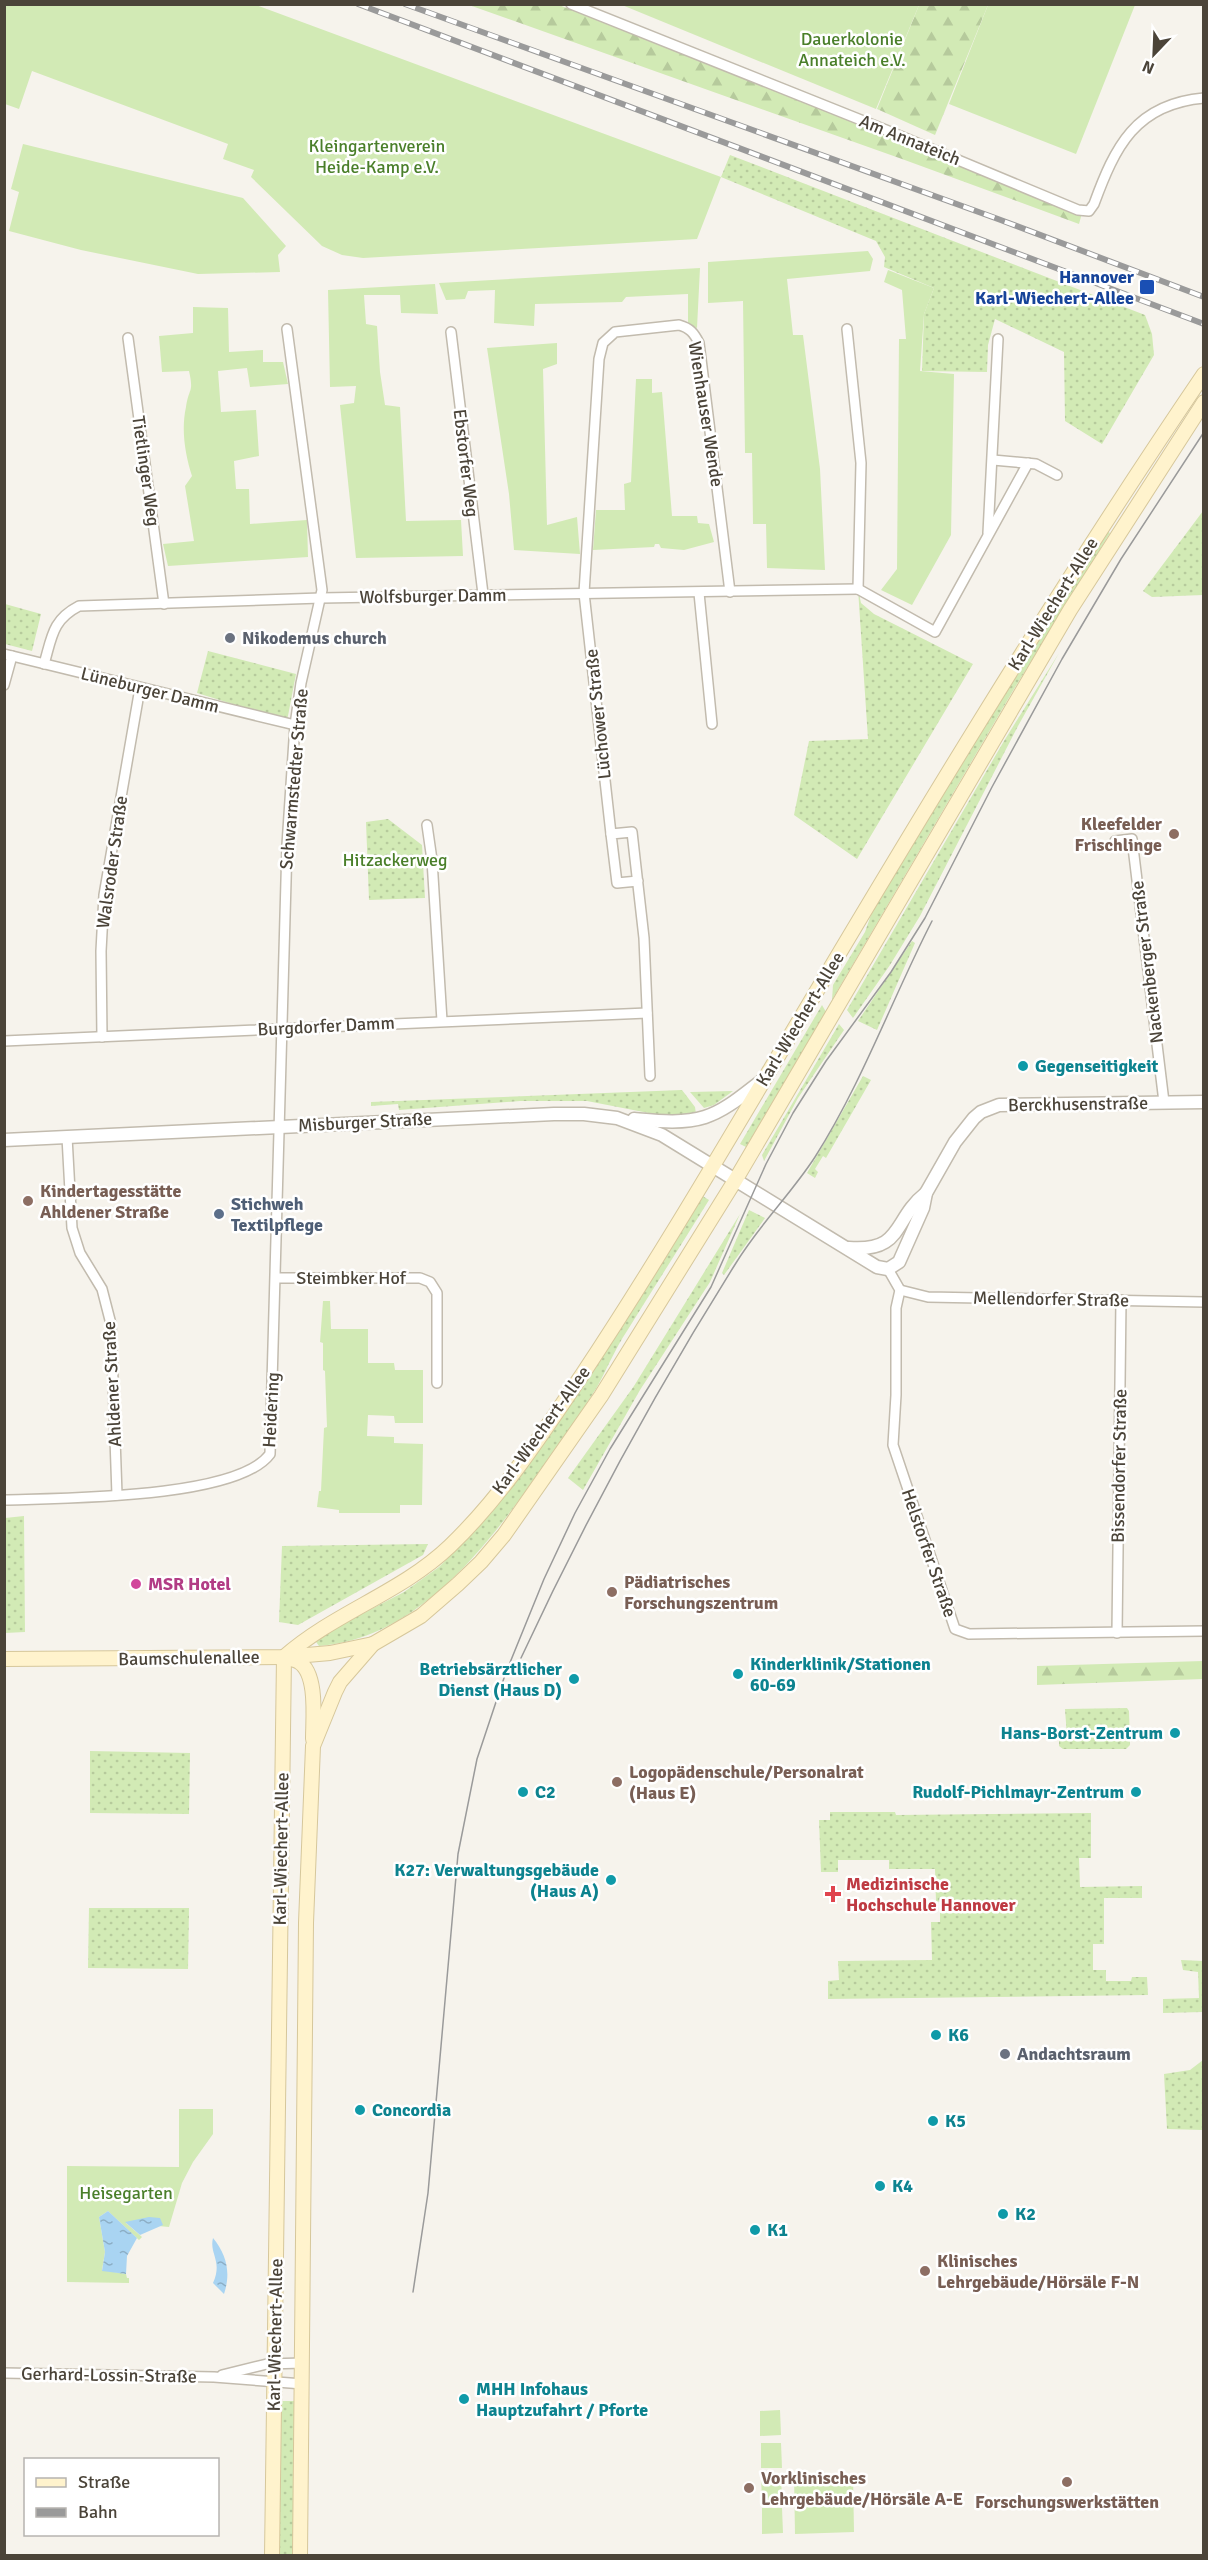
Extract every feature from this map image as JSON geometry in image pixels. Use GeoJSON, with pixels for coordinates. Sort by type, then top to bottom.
{"type":"FeatureCollection","features":[{"type":"Feature","properties":{"kind":"main road","name":"Karl-Wiechert-Allee"},"geometry":{"type":"LineString","coordinates":[[272,2556],[284,1657],[304,1639],[329,1622],[420,1571],[450,1545],[498,1492],[597,1351],[713,1166],[878,886],[1027,645],[1203,374]]}},
{"type":"Feature","properties":{"kind":"main road","name":"Karl-Wiechert-Allee"},"geometry":{"type":"LineString","coordinates":[[300,2556],[306,1923],[313,1746],[340,1682],[373,1644],[428,1609],[458,1584],[504,1535],[601,1396],[736,1179],[1033,671],[1154,476],[1203,402]]}},
{"type":"Feature","properties":{"kind":"main road","name":"Baumschulenallee"},"geometry":{"type":"LineString","coordinates":[[4,1659],[284,1657],[330,1653],[373,1644]]}},
{"type":"Feature","properties":{"kind":"main road"},"geometry":{"type":"LineString","coordinates":[[284,1657],[300,1663],[306,1669],[312,1687],[313,1746]]}},
{"type":"Feature","properties":{"kind":"main road"},"geometry":{"type":"LineString","coordinates":[[279,2007],[306,2007]]}},
{"type":"Feature","properties":{"kind":"street","name":"Am Annateich"},"geometry":{"type":"LineString","coordinates":[[571,4],[886,130],[1078,210],[1089,211],[1094,204],[1116,150],[1139,123],[1176,104],[1203,98]]}},
{"type":"Feature","properties":{"kind":"street","name":"Wienhauser Wende"},"geometry":{"type":"LineString","coordinates":[[584,593],[600,351],[603,343],[615,332],[669,325],[687,327],[695,333],[699,343],[730,592]]}},
{"type":"Feature","properties":{"kind":"street","name":"Schwarmstedter Straße"},"geometry":{"type":"LineString","coordinates":[[280,1126],[284,902],[295,725],[301,683],[322,590],[287,329]]}},
{"type":"Feature","properties":{"kind":"street"},"geometry":{"type":"LineString","coordinates":[[847,329],[861,463],[858,589],[935,632],[1028,463]]}},
{"type":"Feature","properties":{"kind":"street","name":"Ebstorfer Weg"},"geometry":{"type":"LineString","coordinates":[[451,332],[483,594]]}},
{"type":"Feature","properties":{"kind":"street","name":"Tietlinger Weg"},"geometry":{"type":"LineString","coordinates":[[128,338],[164,604]]}},
{"type":"Feature","properties":{"kind":"street"},"geometry":{"type":"LineString","coordinates":[[988,536],[998,339]]}},
{"type":"Feature","properties":{"kind":"street"},"geometry":{"type":"LineString","coordinates":[[993,460],[1036,464],[1057,475]]}},
{"type":"Feature","properties":{"kind":"street","name":"Wolfsburger Damm"},"geometry":{"type":"LineString","coordinates":[[44,664],[56,626],[64,614],[79,606],[483,594],[699,593],[858,589]]}},
{"type":"Feature","properties":{"kind":"street","name":"Lüchower Straße"},"geometry":{"type":"LineString","coordinates":[[584,593],[617,883],[638,881]]}},
{"type":"Feature","properties":{"kind":"street"},"geometry":{"type":"LineString","coordinates":[[699,593],[712,724]]}},
{"type":"Feature","properties":{"kind":"street"},"geometry":{"type":"LineString","coordinates":[[4,685],[8,655]]}},
{"type":"Feature","properties":{"kind":"street","name":"Lüneburger Damm"},"geometry":{"type":"LineString","coordinates":[[8,655],[295,725]]}},
{"type":"Feature","properties":{"kind":"street","name":"Walsroder Straße"},"geometry":{"type":"LineString","coordinates":[[102,1037],[101,951],[104,895],[140,688]]}},
{"type":"Feature","properties":{"kind":"street"},"geometry":{"type":"LineString","coordinates":[[427,825],[432,860],[442,1021]]}},
{"type":"Feature","properties":{"kind":"street"},"geometry":{"type":"LineString","coordinates":[[611,834],[632,832],[644,938],[650,1076]]}},
{"type":"Feature","properties":{"kind":"street","name":"Nackenberger Straße"},"geometry":{"type":"LineString","coordinates":[[1115,841],[1132,839],[1164,1102]]}},
{"type":"Feature","properties":{"kind":"street","name":"Burgdorfer Damm"},"geometry":{"type":"LineString","coordinates":[[4,1041],[647,1013]]}},
{"type":"Feature","properties":{"kind":"street"},"geometry":{"type":"LineString","coordinates":[[617,1118],[674,1121],[704,1118],[725,1108],[765,1078]]}},
{"type":"Feature","properties":{"kind":"street","name":"Berckhusenstraße"},"geometry":{"type":"LineString","coordinates":[[848,1248],[870,1249],[888,1242],[913,1203],[926,1192],[961,1133],[981,1112],[993,1106],[1053,1103],[1203,1102]]}},
{"type":"Feature","properties":{"kind":"street","name":"Misburger Straße"},"geometry":{"type":"LineString","coordinates":[[4,1140],[567,1113],[617,1118],[662,1135],[713,1166]]}},
{"type":"Feature","properties":{"kind":"street","name":"Heidering"},"geometry":{"type":"LineString","coordinates":[[4,1500],[173,1492],[257,1467],[270,1454],[280,1126]]}},
{"type":"Feature","properties":{"kind":"street","name":"Ahldener Straße"},"geometry":{"type":"LineString","coordinates":[[67,1137],[74,1235],[80,1253],[102,1289],[111,1324],[117,1495]]}},
{"type":"Feature","properties":{"kind":"street"},"geometry":{"type":"LineString","coordinates":[[713,1166],[882,1269],[888,1269],[900,1290]]}},
{"type":"Feature","properties":{"kind":"street","name":"Berckhusenstraße"},"geometry":{"type":"LineString","coordinates":[[888,1269],[898,1262],[923,1208],[926,1192]]}},
{"type":"Feature","properties":{"kind":"street","name":"Steimbker Hof"},"geometry":{"type":"LineString","coordinates":[[276,1278],[420,1278],[430,1282],[437,1293],[437,1383]]}},
{"type":"Feature","properties":{"kind":"street","name":"Mellendorfer Straße"},"geometry":{"type":"LineString","coordinates":[[900,1290],[928,1297],[1203,1302]]}},
{"type":"Feature","properties":{"kind":"street","name":"Helstorfer Straße"},"geometry":{"type":"LineString","coordinates":[[900,1290],[896,1308],[893,1445],[955,1629],[969,1634],[1203,1631]]}},
{"type":"Feature","properties":{"kind":"street","name":"Bissendorfer Straße"},"geometry":{"type":"LineString","coordinates":[[1117,1633],[1121,1300]]}},
{"type":"Feature","properties":{"kind":"street","name":"Gerhard-Lossin-Straße"},"geometry":{"type":"LineString","coordinates":[[214,2377],[274,2363],[303,2363]]}},
{"type":"Feature","properties":{"kind":"street","name":"Gerhard-Lossin-Straße"},"geometry":{"type":"LineString","coordinates":[[4,2373],[214,2377],[303,2384]]}},
{"type":"Feature","properties":{"kind":"green space","name":"Kleingartenverein Heide-Kamp e.V."},"geometry":{"type":"Polygon","coordinates":[[[5,4],[256,5],[721,177],[697,239],[363,258],[342,255],[322,246],[251,177],[254,170],[223,159],[228,144],[32,71],[19,109],[5,104],[5,4]]]}},
{"type":"Feature","properties":{"kind":"green space"},"geometry":{"type":"Polygon","coordinates":[[[469,5],[559,5],[1082,213],[1079,224],[902,159],[469,5]]]}},
{"type":"Feature","properties":{"kind":"green space","name":"Dauerkolonie Annateich e.V."},"geometry":{"type":"Polygon","coordinates":[[[622,5],[919,5],[876,109],[622,5]]]}},
{"type":"Feature","properties":{"kind":"green space"},"geometry":{"type":"Polygon","coordinates":[[[919,5],[988,5],[935,135],[877,109],[919,5]]]}},
{"type":"Feature","properties":{"kind":"green space"},"geometry":{"type":"Polygon","coordinates":[[[988,5],[1135,5],[1076,154],[949,104],[988,5]]]}},
{"type":"Feature","properties":{"kind":"green space"},"geometry":{"type":"Polygon","coordinates":[[[23,144],[243,198],[286,246],[278,255],[280,272],[198,274],[81,250],[9,231],[19,192],[11,189],[23,144]]]}},
{"type":"Feature","properties":{"kind":"green space"},"geometry":{"type":"Polygon","coordinates":[[[730,155],[1145,315],[1152,334],[1154,355],[1102,444],[1065,421],[1064,352],[995,319],[988,345],[987,372],[922,371],[924,314],[934,288],[884,267],[885,257],[876,241],[721,177],[730,155]]]}},
{"type":"Feature","properties":{"kind":"green space"},"geometry":{"type":"Polygon","coordinates":[[[868,251],[873,259],[870,271],[787,279],[793,335],[803,335],[820,469],[825,570],[767,568],[766,524],[753,524],[752,453],[745,453],[743,301],[708,303],[708,262],[868,251]]]}},
{"type":"Feature","properties":{"kind":"green space"},"geometry":{"type":"Polygon","coordinates":[[[700,268],[697,328],[688,324],[688,294],[626,297],[622,302],[535,304],[534,326],[494,323],[495,290],[468,291],[465,299],[446,300],[439,283],[700,268]]]}},
{"type":"Feature","properties":{"kind":"green space"},"geometry":{"type":"Polygon","coordinates":[[[888,270],[934,288],[924,314],[920,371],[954,374],[951,535],[912,605],[881,590],[897,569],[899,339],[906,339],[902,290],[884,282],[888,270]]]}},
{"type":"Feature","properties":{"kind":"green space"},"geometry":{"type":"Polygon","coordinates":[[[435,284],[438,314],[401,313],[400,295],[364,295],[366,324],[377,326],[385,405],[400,407],[406,521],[461,520],[463,556],[356,558],[340,405],[354,403],[356,386],[330,387],[328,290],[435,284]]]}},
{"type":"Feature","properties":{"kind":"green space"},"geometry":{"type":"Polygon","coordinates":[[[193,307],[228,308],[229,352],[263,350],[263,362],[283,362],[288,384],[250,387],[247,368],[218,371],[221,412],[256,410],[259,456],[234,461],[236,489],[249,489],[250,524],[307,520],[308,557],[168,566],[163,544],[194,541],[185,486],[192,476],[184,433],[191,383],[189,371],[162,372],[159,336],[193,333],[193,307]]]}},
{"type":"Feature","properties":{"kind":"green space"},"geometry":{"type":"Polygon","coordinates":[[[557,343],[557,364],[543,369],[547,525],[577,517],[580,554],[514,550],[509,494],[487,348],[557,343]]]}},
{"type":"Feature","properties":{"kind":"green space"},"geometry":{"type":"Polygon","coordinates":[[[636,379],[652,379],[652,393],[662,392],[672,516],[697,516],[698,523],[709,524],[714,542],[684,550],[661,548],[659,544],[655,544],[654,547],[593,550],[596,510],[625,510],[624,484],[631,482],[636,379]]]}},
{"type":"Feature","properties":{"kind":"green space"},"geometry":{"type":"Polygon","coordinates":[[[1203,511],[1203,595],[1152,597],[1143,591],[1203,511]]]}},
{"type":"Feature","properties":{"kind":"green space"},"geometry":{"type":"Polygon","coordinates":[[[1107,531],[1110,533],[1014,689],[832,1000],[833,985],[865,932],[874,906],[934,804],[1107,531]]]}},
{"type":"Feature","properties":{"kind":"green space"},"geometry":{"type":"Polygon","coordinates":[[[858,589],[861,603],[874,614],[973,664],[857,859],[794,815],[809,741],[868,739],[858,589]]]}},
{"type":"Feature","properties":{"kind":"green space"},"geometry":{"type":"Polygon","coordinates":[[[5,604],[41,614],[32,651],[5,644],[5,604]]]}},
{"type":"Feature","properties":{"kind":"green space"},"geometry":{"type":"Polygon","coordinates":[[[208,651],[296,674],[287,721],[197,693],[208,651]]]}},
{"type":"Feature","properties":{"kind":"green space"},"geometry":{"type":"Polygon","coordinates":[[[1059,653],[1018,726],[920,916],[890,965],[853,1018],[847,1010],[1004,741],[1059,653]]]}},
{"type":"Feature","properties":{"kind":"green space","name":"Hitzackerweg"},"geometry":{"type":"Polygon","coordinates":[[[388,819],[422,845],[425,898],[369,900],[366,822],[388,819]]]}},
{"type":"Feature","properties":{"kind":"green space"},"geometry":{"type":"Polygon","coordinates":[[[912,941],[915,943],[877,1030],[858,1021],[912,941]]]}},
{"type":"Feature","properties":{"kind":"green space"},"geometry":{"type":"Polygon","coordinates":[[[822,1005],[826,1012],[746,1147],[740,1144],[822,1005]]]}},
{"type":"Feature","properties":{"kind":"green space"},"geometry":{"type":"Polygon","coordinates":[[[839,1024],[844,1030],[798,1098],[764,1161],[762,1155],[839,1024]]]}},
{"type":"Feature","properties":{"kind":"green space"},"geometry":{"type":"Polygon","coordinates":[[[863,1076],[871,1080],[826,1158],[823,1156],[815,1169],[818,1172],[815,1178],[807,1173],[863,1076]]]}},
{"type":"Feature","properties":{"kind":"green space"},"geometry":{"type":"Polygon","coordinates":[[[682,1090],[695,1107],[696,1114],[669,1117],[587,1101],[520,1101],[399,1110],[398,1104],[371,1106],[371,1102],[682,1090]]]}},
{"type":"Feature","properties":{"kind":"green space"},"geometry":{"type":"Polygon","coordinates":[[[733,1091],[714,1105],[704,1108],[690,1092],[733,1091]]]}},
{"type":"Feature","properties":{"kind":"green space"},"geometry":{"type":"Polygon","coordinates":[[[701,1195],[709,1200],[623,1338],[597,1387],[527,1489],[479,1550],[452,1579],[423,1604],[391,1624],[356,1639],[319,1646],[314,1639],[404,1592],[439,1567],[461,1545],[521,1471],[701,1195]]]}},
{"type":"Feature","properties":{"kind":"green space"},"geometry":{"type":"Polygon","coordinates":[[[749,1210],[765,1218],[724,1275],[722,1273],[749,1210]]]}},
{"type":"Feature","properties":{"kind":"green space"},"geometry":{"type":"Polygon","coordinates":[[[740,1214],[710,1282],[640,1390],[583,1490],[568,1478],[634,1386],[740,1214]]]}},
{"type":"Feature","properties":{"kind":"green space"},"geometry":{"type":"Polygon","coordinates":[[[323,1301],[330,1301],[331,1329],[368,1329],[368,1363],[394,1363],[395,1370],[423,1370],[423,1423],[395,1423],[394,1416],[368,1415],[367,1436],[394,1437],[394,1443],[423,1444],[422,1505],[400,1505],[400,1513],[339,1513],[339,1510],[317,1507],[319,1491],[321,1491],[324,1428],[327,1427],[323,1343],[320,1342],[323,1301]]]}},
{"type":"Feature","properties":{"kind":"green space"},"geometry":{"type":"Polygon","coordinates":[[[24,1516],[25,1632],[5,1633],[5,1518],[24,1516]]]}},
{"type":"Feature","properties":{"kind":"green space"},"geometry":{"type":"Polygon","coordinates":[[[428,1544],[423,1555],[298,1625],[279,1622],[282,1546],[428,1544]]]}},
{"type":"Feature","properties":{"kind":"green space"},"geometry":{"type":"Polygon","coordinates":[[[1203,1661],[1203,1679],[1037,1685],[1037,1666],[1203,1661]]]}},
{"type":"Feature","properties":{"kind":"green space"},"geometry":{"type":"Polygon","coordinates":[[[1127,1708],[1130,1745],[1126,1749],[1063,1749],[1059,1746],[1059,1739],[1067,1737],[1065,1709],[1127,1708]]]}},
{"type":"Feature","properties":{"kind":"green space"},"geometry":{"type":"Polygon","coordinates":[[[90,1751],[190,1753],[189,1814],[90,1813],[90,1751]]]}},
{"type":"Feature","properties":{"kind":"green space"},"geometry":{"type":"Polygon","coordinates":[[[830,1812],[895,1812],[896,1815],[1091,1813],[1091,1858],[1079,1858],[1080,1887],[1142,1886],[1142,1898],[1104,1898],[1104,1944],[1093,1944],[1093,1970],[1106,1970],[1106,1981],[1131,1981],[1132,1977],[1147,1977],[1148,1995],[828,1999],[828,1981],[839,1980],[838,1961],[932,1960],[931,1922],[940,1922],[940,1902],[936,1901],[935,1869],[889,1869],[889,1860],[838,1860],[838,1872],[821,1872],[819,1820],[830,1820],[830,1812]]]}},
{"type":"Feature","properties":{"kind":"green space"},"geometry":{"type":"Polygon","coordinates":[[[89,1908],[189,1908],[188,1969],[88,1968],[89,1908]]]}},
{"type":"Feature","properties":{"kind":"green space"},"geometry":{"type":"Polygon","coordinates":[[[1181,1960],[1203,1961],[1203,2012],[1163,2013],[1163,1999],[1199,1998],[1198,1972],[1183,1970],[1181,1960]]]}},
{"type":"Feature","properties":{"kind":"green space"},"geometry":{"type":"Polygon","coordinates":[[[1203,2060],[1203,2130],[1167,2129],[1164,2074],[1190,2070],[1203,2060]]]}},
{"type":"Feature","properties":{"kind":"green space","name":"Heisegarten"},"geometry":{"type":"Polygon","coordinates":[[[179,2109],[213,2109],[213,2134],[193,2162],[182,2183],[169,2227],[126,2223],[142,2237],[139,2240],[108,2211],[99,2217],[105,2252],[102,2270],[126,2274],[129,2283],[67,2282],[67,2166],[179,2167],[179,2109]]]}},
{"type":"Feature","properties":{"kind":"green space"},"geometry":{"type":"Polygon","coordinates":[[[274,2401],[302,2401],[300,2555],[272,2556],[274,2401]]]}},
{"type":"Feature","properties":{"kind":"green space"},"geometry":{"type":"Polygon","coordinates":[[[780,2410],[781,2435],[760,2436],[760,2411],[780,2410]]]}},
{"type":"Feature","properties":{"kind":"green space"},"geometry":{"type":"Polygon","coordinates":[[[761,2443],[781,2443],[782,2468],[761,2468],[761,2443]]]}},
{"type":"Feature","properties":{"kind":"green space"},"geometry":{"type":"Polygon","coordinates":[[[853,2474],[854,2532],[795,2534],[794,2475],[853,2474]]]}},
{"type":"Feature","properties":{"kind":"green space"},"geometry":{"type":"Polygon","coordinates":[[[781,2475],[782,2500],[762,2501],[761,2476],[781,2475]]]}},
{"type":"Feature","properties":{"kind":"green space"},"geometry":{"type":"Polygon","coordinates":[[[762,2508],[782,2508],[783,2533],[762,2534],[762,2508]]]}},
{"type":"Feature","properties":{"kind":"water"},"geometry":{"type":"Polygon","coordinates":[[[108,2211],[137,2238],[127,2256],[126,2274],[102,2271],[105,2252],[99,2217],[108,2211]]]}},
{"type":"Feature","properties":{"kind":"water"},"geometry":{"type":"Polygon","coordinates":[[[149,2217],[160,2218],[163,2225],[140,2235],[125,2222],[149,2217]]]}},
{"type":"Feature","properties":{"kind":"water"},"geometry":{"type":"Polygon","coordinates":[[[213,2238],[222,2251],[226,2264],[227,2279],[224,2294],[213,2283],[217,2269],[213,2238]]]}},
{"type":"Feature","properties":{"kind":"tram line"},"geometry":{"type":"LineString","coordinates":[[413,2292],[428,2193],[458,1854],[477,1759],[505,1675],[544,1579],[575,1513],[610,1449],[711,1287],[766,1164],[793,1113],[826,1061],[891,972],[925,918],[992,787],[1062,659],[1121,559],[1204,432]]}},
{"type":"Feature","properties":{"kind":"tram line"},"geometry":{"type":"LineString","coordinates":[[521,1658],[622,1457],[706,1311],[745,1249],[806,1171],[832,1129],[932,921]]}},
{"type":"Feature","properties":{"kind":"railway"},"geometry":{"type":"LineString","coordinates":[[358,4],[1204,324]]}},
{"type":"Feature","properties":{"kind":"railway"},"geometry":{"type":"LineString","coordinates":[[405,4],[998,219],[1204,297]]}},
{"type":"Feature","properties":{"kind":"place","name":"Hannover Karl-Wiechert-Allee"},"geometry":{"type":"Point","coordinates":[1147,287]}},
{"type":"Feature","properties":{"kind":"place","name":"Nikodemus church"},"geometry":{"type":"Point","coordinates":[230,638]}},
{"type":"Feature","properties":{"kind":"place","name":"Kleefelder Frischlinge"},"geometry":{"type":"Point","coordinates":[1174,834]}},
{"type":"Feature","properties":{"kind":"place","name":"Gegenseitigkeit"},"geometry":{"type":"Point","coordinates":[1023,1066]}},
{"type":"Feature","properties":{"kind":"place","name":"Kindertagesstätte Ahldener Straße"},"geometry":{"type":"Point","coordinates":[28,1201]}},
{"type":"Feature","properties":{"kind":"place","name":"Stichweh Textilpflege"},"geometry":{"type":"Point","coordinates":[219,1214]}},
{"type":"Feature","properties":{"kind":"place","name":"MSR Hotel"},"geometry":{"type":"Point","coordinates":[136,1584]}},
{"type":"Feature","properties":{"kind":"place","name":"Pädiatrisches Forschungszentrum"},"geometry":{"type":"Point","coordinates":[612,1592]}},
{"type":"Feature","properties":{"kind":"place","name":"Kinderklinik/Stationen 60-69"},"geometry":{"type":"Point","coordinates":[738,1674]}},
{"type":"Feature","properties":{"kind":"place","name":"Betriebsärztlicher Dienst (Haus D)"},"geometry":{"type":"Point","coordinates":[574,1679]}},
{"type":"Feature","properties":{"kind":"place","name":"Hans-Borst-Zentrum"},"geometry":{"type":"Point","coordinates":[1175,1733]}},
{"type":"Feature","properties":{"kind":"place","name":"Logopädenschule/Personalrat (Haus E)"},"geometry":{"type":"Point","coordinates":[617,1782]}},
{"type":"Feature","properties":{"kind":"place","name":"C2"},"geometry":{"type":"Point","coordinates":[523,1792]}},
{"type":"Feature","properties":{"kind":"place","name":"Rudolf-Pichlmayr-Zentrum"},"geometry":{"type":"Point","coordinates":[1136,1792]}},
{"type":"Feature","properties":{"kind":"place","name":"K27: Verwaltungsgebäude (Haus A)"},"geometry":{"type":"Point","coordinates":[611,1880]}},
{"type":"Feature","properties":{"kind":"place","name":"Medizinische Hochschule Hannover"},"geometry":{"type":"Point","coordinates":[833,1894]}},
{"type":"Feature","properties":{"kind":"place","name":"K6"},"geometry":{"type":"Point","coordinates":[936,2035]}},
{"type":"Feature","properties":{"kind":"place","name":"Andachtsraum"},"geometry":{"type":"Point","coordinates":[1005,2054]}},
{"type":"Feature","properties":{"kind":"place","name":"Concordia"},"geometry":{"type":"Point","coordinates":[360,2110]}},
{"type":"Feature","properties":{"kind":"place","name":"K5"},"geometry":{"type":"Point","coordinates":[933,2121]}},
{"type":"Feature","properties":{"kind":"place","name":"K4"},"geometry":{"type":"Point","coordinates":[880,2186]}},
{"type":"Feature","properties":{"kind":"place","name":"K2"},"geometry":{"type":"Point","coordinates":[1003,2214]}},
{"type":"Feature","properties":{"kind":"place","name":"K1"},"geometry":{"type":"Point","coordinates":[755,2230]}},
{"type":"Feature","properties":{"kind":"place","name":"Klinisches Lehrgebäude/Hörsäle F-N"},"geometry":{"type":"Point","coordinates":[925,2271]}},
{"type":"Feature","properties":{"kind":"place","name":"MHH Infohaus Hauptzufahrt / Pforte"},"geometry":{"type":"Point","coordinates":[464,2399]}},
{"type":"Feature","properties":{"kind":"place","name":"Forschungswerkstätten"},"geometry":{"type":"Point","coordinates":[1067,2482]}},
{"type":"Feature","properties":{"kind":"place","name":"Vorklinisches Lehrgebäude/Hörsäle A-E"},"geometry":{"type":"Point","coordinates":[749,2488]}}]}
